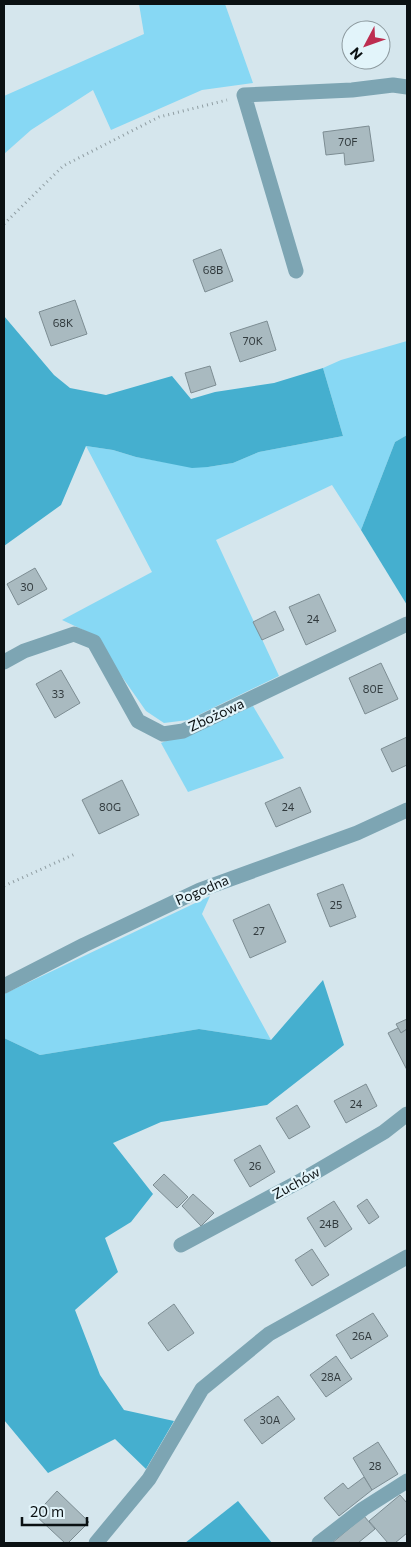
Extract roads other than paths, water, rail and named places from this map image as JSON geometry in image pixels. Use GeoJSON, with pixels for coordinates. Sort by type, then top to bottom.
{"type":"FeatureCollection","features":[{"type":"Feature","properties":{"kind":"street"},"geometry":{"type":"LineString","coordinates":[[296,271],[244,95],[352,90],[393,85],[407,87]]}},
{"type":"Feature","properties":{"kind":"street","name":"Zbożowa"},"geometry":{"type":"LineString","coordinates":[[4,662],[24,651],[74,634],[94,642],[138,721],[163,734],[183,731],[407,624]]}},
{"type":"Feature","properties":{"kind":"street","name":"Pogodna"},"geometry":{"type":"LineString","coordinates":[[4,986],[84,945],[200,890],[357,833],[407,810]]}},
{"type":"Feature","properties":{"kind":"street","name":"Zuchów"},"geometry":{"type":"LineString","coordinates":[[181,1245],[302,1180],[384,1132],[407,1114]]}},
{"type":"Feature","properties":{"kind":"street"},"geometry":{"type":"LineString","coordinates":[[96,1543],[149,1479],[202,1389],[269,1334],[407,1257]]}},
{"type":"Feature","properties":{"kind":"street"},"geometry":{"type":"LineString","coordinates":[[319,1543],[362,1509],[407,1481]]}}]}
